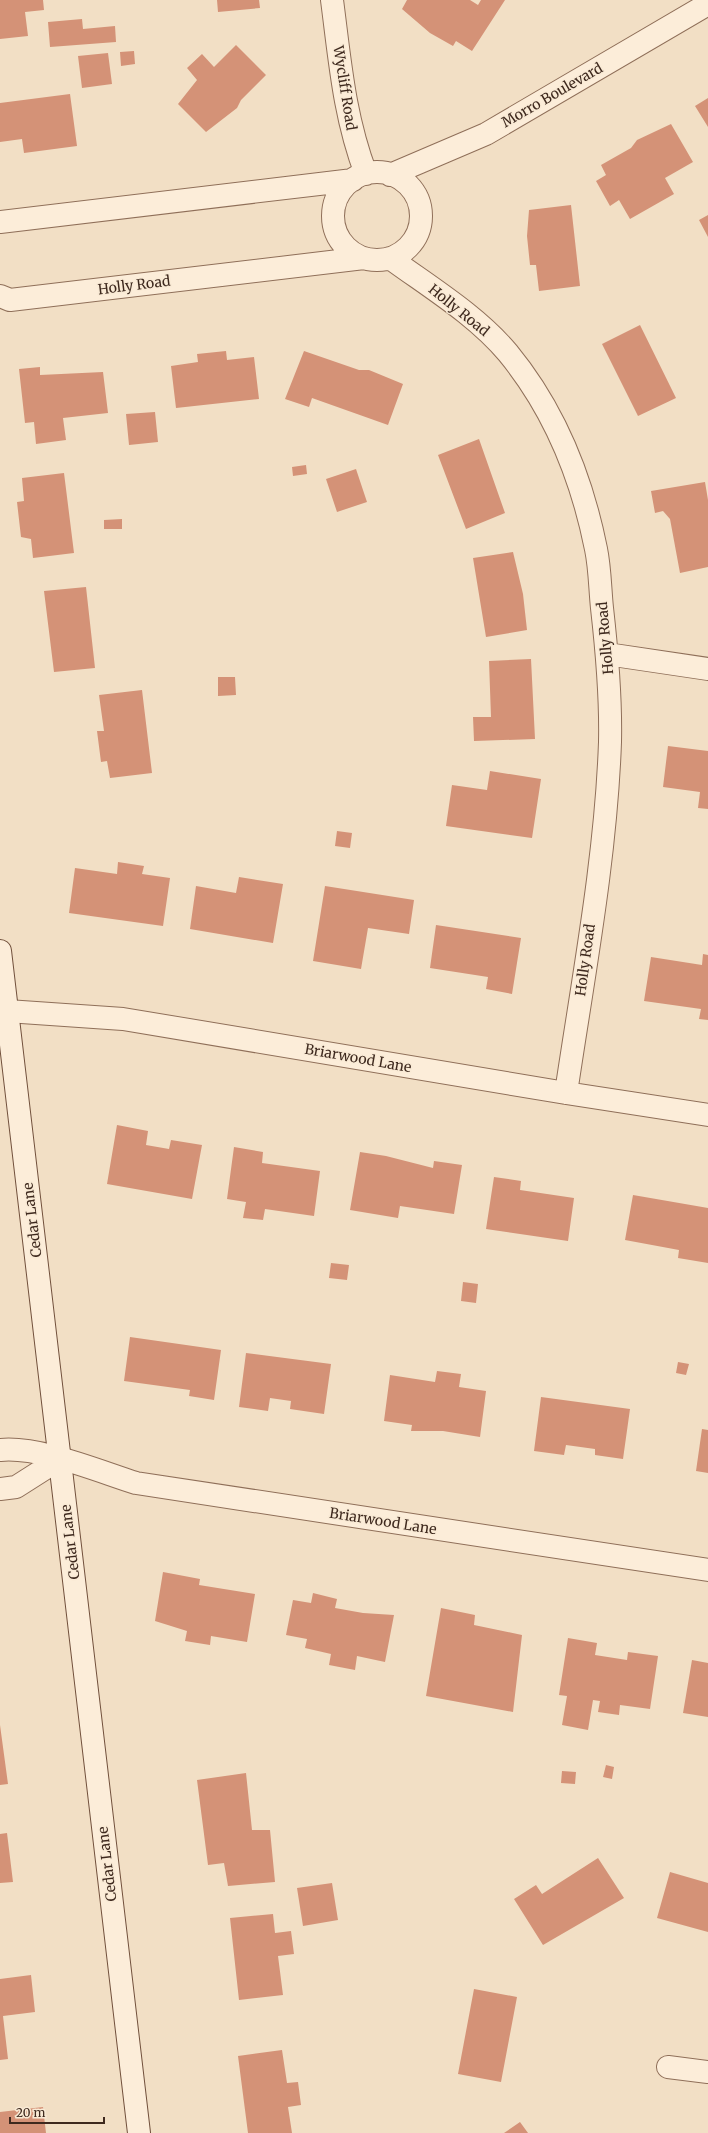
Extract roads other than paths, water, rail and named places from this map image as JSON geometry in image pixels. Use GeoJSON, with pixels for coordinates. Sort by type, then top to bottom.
{"type":"FeatureCollection","features":[{"type":"Feature","properties":{"kind":"street","name":"Wycliff Road"},"geometry":{"type":"LineString","coordinates":[[332,0],[344,100],[354,143],[359,177]]}},
{"type":"Feature","properties":{"kind":"street","name":"Morro Boulevard"},"geometry":{"type":"LineString","coordinates":[[390,175],[486,134],[708,4]]}},
{"type":"Feature","properties":{"kind":"street"},"geometry":{"type":"LineString","coordinates":[[0,222],[359,177],[378,173],[390,175],[403,181],[413,190],[419,203],[421,217],[419,230],[413,242],[403,252],[390,258],[377,260],[364,258],[351,252],[342,242],[335,230],[333,216],[336,202],[342,190],[359,177]]}},
{"type":"Feature","properties":{"kind":"street","name":"Holly Road"},"geometry":{"type":"LineString","coordinates":[[0,296],[10,300],[364,258]]}},
{"type":"Feature","properties":{"kind":"street","name":"Holly Road"},"geometry":{"type":"LineString","coordinates":[[390,258],[478,323],[508,354],[537,394],[564,444],[580,485],[596,550],[607,654],[610,740],[605,820],[566,1094]]}},
{"type":"Feature","properties":{"kind":"street"},"geometry":{"type":"LineString","coordinates":[[607,654],[708,669]]}},
{"type":"Feature","properties":{"kind":"street","name":"Cedar Lane"},"geometry":{"type":"LineString","coordinates":[[0,951],[139,2133]]}},
{"type":"Feature","properties":{"kind":"street","name":"Briarwood Lane"},"geometry":{"type":"LineString","coordinates":[[7,1011],[123,1018],[566,1094],[708,1115]]}},
{"type":"Feature","properties":{"kind":"street","name":"Briarwood Lane"},"geometry":{"type":"LineString","coordinates":[[0,1450],[16,1448],[60,1459],[136,1483],[708,1570]]}},
{"type":"Feature","properties":{"kind":"street"},"geometry":{"type":"LineString","coordinates":[[0,1488],[16,1486],[60,1459]]}},
{"type":"Feature","properties":{"kind":"street"},"geometry":{"type":"LineString","coordinates":[[668,2067],[708,2072]]}}]}
